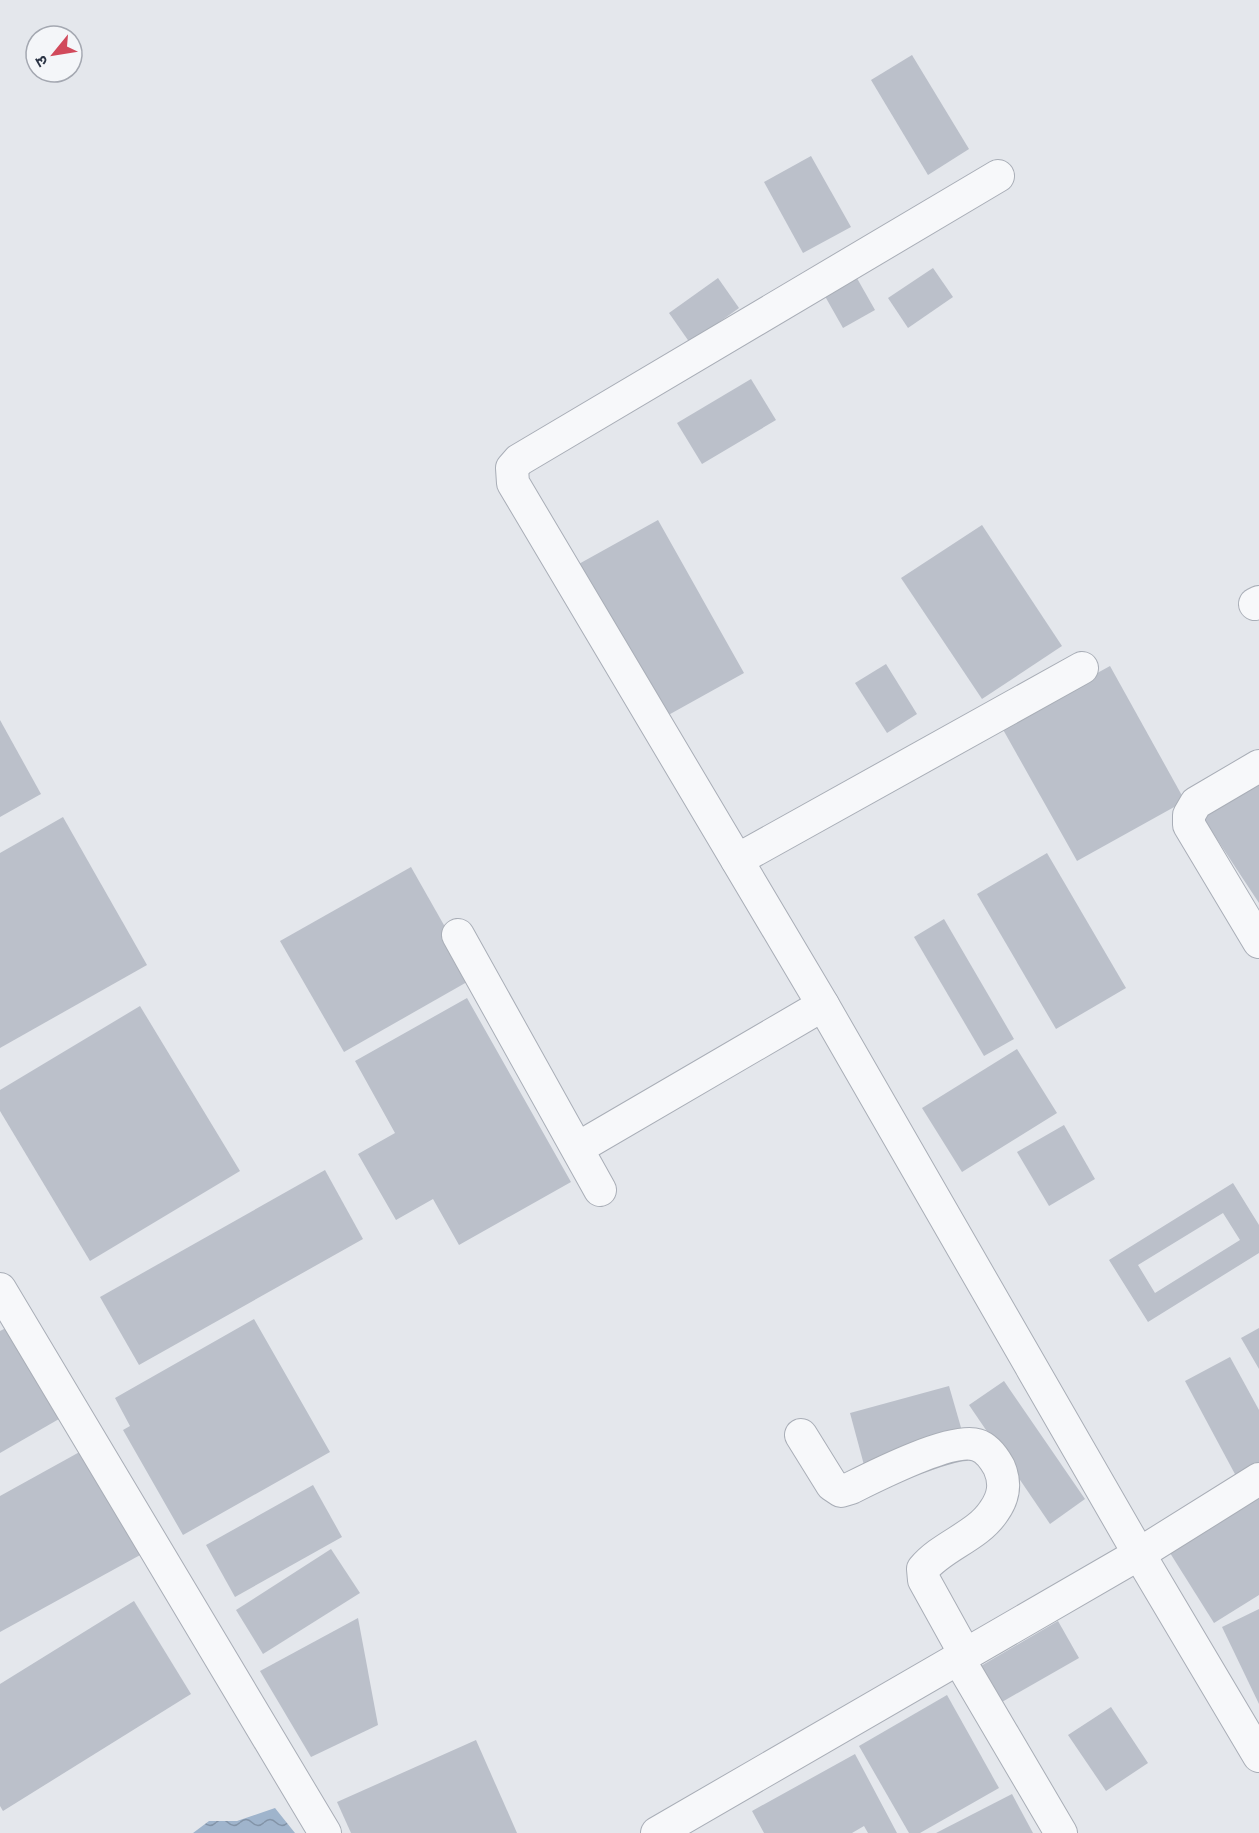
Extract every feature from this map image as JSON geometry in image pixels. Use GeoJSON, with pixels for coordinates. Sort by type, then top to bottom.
{"type":"FeatureCollection","features":[{"type":"Feature","properties":{"kind":"street"},"geometry":{"type":"LineString","coordinates":[[998,176],[519,460],[512,468],[513,483],[823,1005],[1139,1554],[1256,1744]]}},
{"type":"Feature","properties":{"kind":"street"},"geometry":{"type":"LineString","coordinates":[[737,860],[1082,668]]}},
{"type":"Feature","properties":{"kind":"street"},"geometry":{"type":"LineString","coordinates":[[1259,766],[1196,803],[1189,814],[1189,825],[1259,942]]}},
{"type":"Feature","properties":{"kind":"street"},"geometry":{"type":"LineString","coordinates":[[458,935],[600,1190]]}},
{"type":"Feature","properties":{"kind":"street"},"geometry":{"type":"LineString","coordinates":[[578,1148],[823,1005]]}},
{"type":"Feature","properties":{"kind":"street"},"geometry":{"type":"LineString","coordinates":[[0,1289],[325,1833]]}},
{"type":"Feature","properties":{"kind":"street"},"geometry":{"type":"LineString","coordinates":[[801,1435],[832,1485],[841,1491],[928,1452],[977,1444],[993,1456],[1003,1477],[1002,1497],[993,1513],[977,1529],[932,1558],[923,1569],[924,1580],[962,1656],[1061,1833]]}},
{"type":"Feature","properties":{"kind":"street"},"geometry":{"type":"LineString","coordinates":[[657,1833],[1139,1554],[1259,1479]]}},
{"type":"Feature","properties":{"kind":"water"},"geometry":{"type":"Polygon","coordinates":[[[275,1808],[295,1833],[193,1833],[209,1821],[237,1821],[275,1808]]]}},
{"type":"Feature","properties":{"kind":"building"},"geometry":{"type":"Polygon","coordinates":[[[912,55],[969,149],[928,175],[871,80],[912,55]]]}},
{"type":"Feature","properties":{"kind":"building"},"geometry":{"type":"Polygon","coordinates":[[[811,156],[851,227],[803,253],[764,182],[811,156]]]}},
{"type":"Feature","properties":{"kind":"building"},"geometry":{"type":"Polygon","coordinates":[[[933,268],[953,297],[908,328],[888,298],[933,268]]]}},
{"type":"Feature","properties":{"kind":"building"},"geometry":{"type":"Polygon","coordinates":[[[854,273],[875,310],[843,328],[822,291],[854,273]]]}},
{"type":"Feature","properties":{"kind":"building"},"geometry":{"type":"Polygon","coordinates":[[[718,278],[739,308],[690,343],[669,313],[718,278]]]}},
{"type":"Feature","properties":{"kind":"building"},"geometry":{"type":"Polygon","coordinates":[[[751,379],[776,420],[702,464],[677,423],[751,379]]]}},
{"type":"Feature","properties":{"kind":"building"},"geometry":{"type":"Polygon","coordinates":[[[658,520],[744,673],[663,718],[577,565],[658,520]]]}},
{"type":"Feature","properties":{"kind":"building"},"geometry":{"type":"Polygon","coordinates":[[[982,525],[1062,646],[982,699],[901,578],[982,525]]]}},
{"type":"Feature","properties":{"kind":"building"},"geometry":{"type":"Polygon","coordinates":[[[886,664],[917,714],[887,733],[855,683],[886,664]]]}},
{"type":"Feature","properties":{"kind":"building"},"geometry":{"type":"Polygon","coordinates":[[[1110,666],[1185,801],[1077,861],[1001,726],[1110,666]]]}},
{"type":"Feature","properties":{"kind":"building"},"geometry":{"type":"Polygon","coordinates":[[[0,720],[41,794],[0,817],[0,720]]]}},
{"type":"Feature","properties":{"kind":"building"},"geometry":{"type":"Polygon","coordinates":[[[1259,777],[1259,903],[1201,815],[1259,777]]]}},
{"type":"Feature","properties":{"kind":"building"},"geometry":{"type":"Polygon","coordinates":[[[63,817],[147,965],[0,1048],[0,853],[63,817]]]}},
{"type":"Feature","properties":{"kind":"building"},"geometry":{"type":"Polygon","coordinates":[[[1047,853],[1126,988],[1056,1029],[977,894],[1047,853]]]}},
{"type":"Feature","properties":{"kind":"building"},"geometry":{"type":"Polygon","coordinates":[[[411,867],[474,978],[344,1052],[280,941],[411,867]]]}},
{"type":"Feature","properties":{"kind":"building"},"geometry":{"type":"Polygon","coordinates":[[[944,919],[1014,1039],[984,1056],[914,937],[944,919]]]}},
{"type":"Feature","properties":{"kind":"building"},"geometry":{"type":"Polygon","coordinates":[[[467,998],[571,1182],[459,1245],[433,1199],[396,1220],[358,1154],[395,1133],[355,1061],[467,998]]]}},
{"type":"Feature","properties":{"kind":"building"},"geometry":{"type":"Polygon","coordinates":[[[140,1006],[240,1171],[90,1261],[0,1111],[0,1090],[140,1006]]]}},
{"type":"Feature","properties":{"kind":"building"},"geometry":{"type":"Polygon","coordinates":[[[1017,1049],[1057,1113],[962,1172],[922,1108],[1017,1049]]]}},
{"type":"Feature","properties":{"kind":"building"},"geometry":{"type":"Polygon","coordinates":[[[1064,1125],[1095,1179],[1049,1206],[1017,1152],[1064,1125]]]}},
{"type":"Feature","properties":{"kind":"building"},"geometry":{"type":"Polygon","coordinates":[[[325,1170],[363,1239],[139,1365],[100,1297],[325,1170]]]}},
{"type":"Feature","properties":{"kind":"building"},"geometry":{"type":"Polygon","coordinates":[[[1233,1183],[1259,1225],[1259,1253],[1148,1322],[1109,1260],[1233,1183]],[[1223,1213],[1138,1265],[1155,1293],[1240,1240],[1223,1213]]]}},
{"type":"Feature","properties":{"kind":"building"},"geometry":{"type":"Polygon","coordinates":[[[254,1319],[330,1452],[183,1535],[123,1430],[130,1426],[115,1398],[254,1319]]]}},
{"type":"Feature","properties":{"kind":"building"},"geometry":{"type":"Polygon","coordinates":[[[6,1328],[59,1419],[0,1453],[0,1331],[6,1328]]]}},
{"type":"Feature","properties":{"kind":"building"},"geometry":{"type":"Polygon","coordinates":[[[1259,1328],[1259,1369],[1241,1338],[1259,1328]]]}},
{"type":"Feature","properties":{"kind":"building"},"geometry":{"type":"Polygon","coordinates":[[[1230,1357],[1259,1410],[1259,1464],[1236,1476],[1185,1381],[1230,1357]]]}},
{"type":"Feature","properties":{"kind":"building"},"geometry":{"type":"Polygon","coordinates":[[[1004,1381],[1085,1499],[1050,1524],[969,1405],[1004,1381]]]}},
{"type":"Feature","properties":{"kind":"building"},"geometry":{"type":"Polygon","coordinates":[[[949,1386],[964,1438],[864,1465],[850,1413],[949,1386]]]}},
{"type":"Feature","properties":{"kind":"building"},"geometry":{"type":"Polygon","coordinates":[[[85,1449],[142,1554],[0,1632],[0,1496],[85,1449]]]}},
{"type":"Feature","properties":{"kind":"building"},"geometry":{"type":"Polygon","coordinates":[[[313,1485],[342,1537],[235,1597],[206,1545],[313,1485]]]}},
{"type":"Feature","properties":{"kind":"building"},"geometry":{"type":"Polygon","coordinates":[[[1259,1486],[1259,1595],[1214,1623],[1165,1545],[1259,1486]]]}},
{"type":"Feature","properties":{"kind":"building"},"geometry":{"type":"Polygon","coordinates":[[[331,1549],[360,1593],[263,1654],[236,1610],[331,1549]]]}},
{"type":"Feature","properties":{"kind":"building"},"geometry":{"type":"Polygon","coordinates":[[[134,1601],[191,1694],[3,1811],[0,1806],[0,1684],[134,1601]]]}},
{"type":"Feature","properties":{"kind":"building"},"geometry":{"type":"Polygon","coordinates":[[[1259,1609],[1259,1704],[1222,1627],[1259,1609]]]}},
{"type":"Feature","properties":{"kind":"building"},"geometry":{"type":"Polygon","coordinates":[[[358,1618],[378,1725],[311,1757],[260,1671],[358,1618]]]}},
{"type":"Feature","properties":{"kind":"building"},"geometry":{"type":"Polygon","coordinates":[[[1058,1621],[1079,1658],[995,1706],[974,1670],[1058,1621]]]}},
{"type":"Feature","properties":{"kind":"building"},"geometry":{"type":"Polygon","coordinates":[[[947,1695],[999,1788],[920,1833],[909,1833],[859,1746],[947,1695]]]}},
{"type":"Feature","properties":{"kind":"building"},"geometry":{"type":"Polygon","coordinates":[[[1111,1707],[1148,1763],[1106,1791],[1068,1735],[1111,1707]]]}},
{"type":"Feature","properties":{"kind":"building"},"geometry":{"type":"Polygon","coordinates":[[[476,1740],[517,1833],[351,1833],[337,1802],[476,1740]]]}},
{"type":"Feature","properties":{"kind":"building"},"geometry":{"type":"Polygon","coordinates":[[[855,1754],[897,1833],[868,1833],[864,1826],[852,1833],[764,1833],[752,1811],[855,1754]]]}},
{"type":"Feature","properties":{"kind":"building"},"geometry":{"type":"Polygon","coordinates":[[[1012,1794],[1033,1833],[936,1833],[1012,1794]]]}}]}
